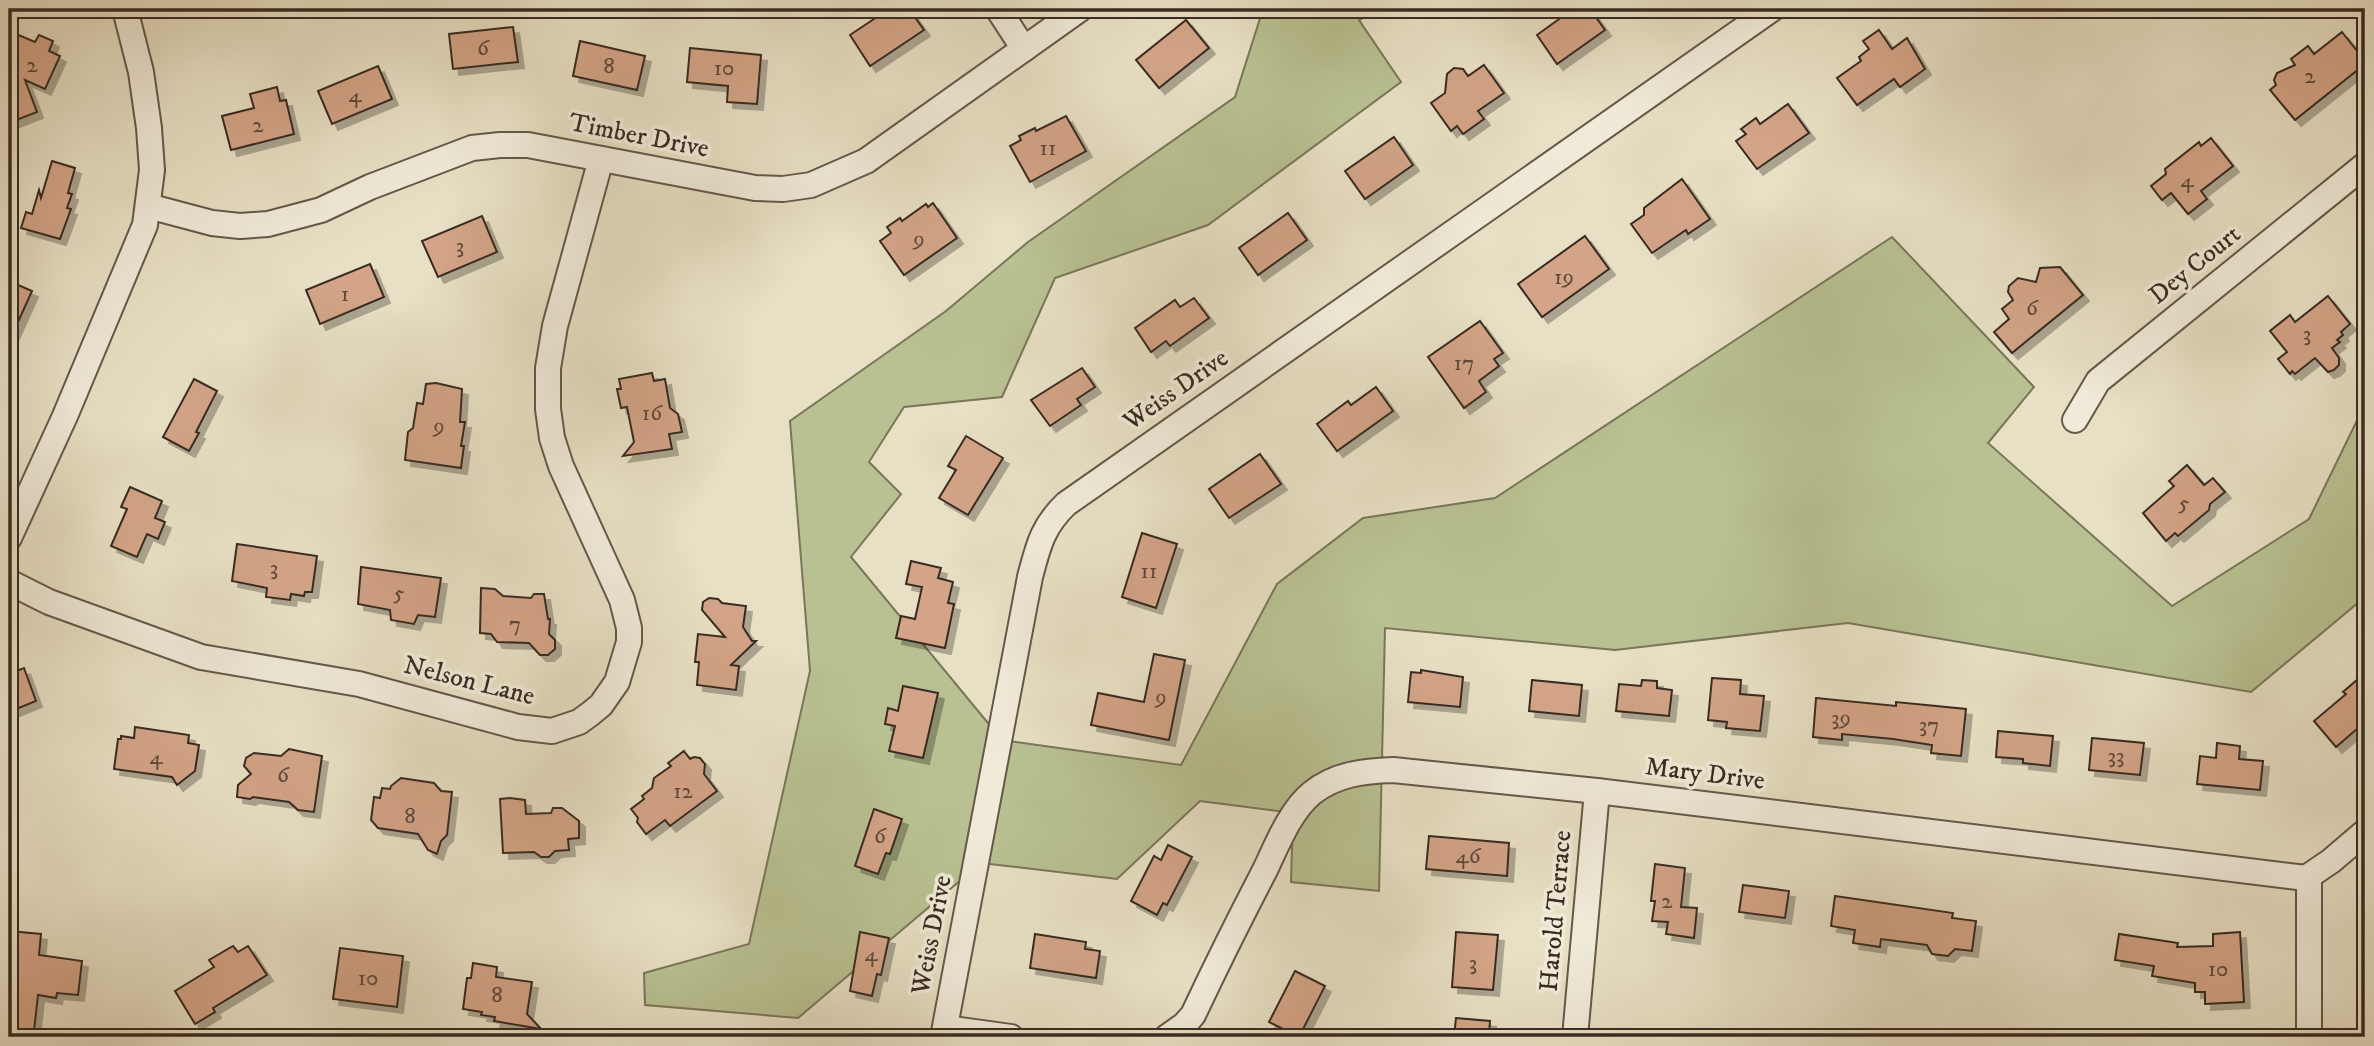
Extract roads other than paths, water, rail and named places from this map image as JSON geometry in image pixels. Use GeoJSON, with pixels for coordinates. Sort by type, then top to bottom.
{"type":"FeatureCollection","features":[{"type":"Feature","properties":{"kind":"street"},"geometry":{"type":"LineString","coordinates":[[9,538],[65,416],[140,238],[148,206],[152,170],[149,128],[141,72],[125,9]]}},
{"type":"Feature","properties":{"kind":"street"},"geometry":{"type":"LineString","coordinates":[[998,9],[1024,49]]}},
{"type":"Feature","properties":{"kind":"street","name":"Timber Drive"},"geometry":{"type":"LineString","coordinates":[[148,206],[212,223],[240,226],[268,224],[321,209],[472,148],[500,145],[528,145],[755,188],[783,189],[811,185],[866,161],[1080,9]]}},
{"type":"Feature","properties":{"kind":"street","name":"Weiss Drive"},"geometry":{"type":"LineString","coordinates":[[944,1033],[1030,577],[1041,537],[1056,514],[1077,496],[1772,9]]}},
{"type":"Feature","properties":{"kind":"street","name":"Nelson Lane"},"geometry":{"type":"LineString","coordinates":[[9,582],[49,602],[201,657],[359,684],[518,727],[552,731],[579,722],[601,705],[617,682],[629,642],[629,628],[622,600],[561,466],[552,438],[548,410],[548,368],[555,326],[601,159]]}},
{"type":"Feature","properties":{"kind":"street","name":"Dey Court"},"geometry":{"type":"LineString","coordinates":[[2075,420],[2098,381],[2365,166]]}},
{"type":"Feature","properties":{"kind":"street","name":"Mary Drive"},"geometry":{"type":"LineString","coordinates":[[1167,1037],[1194,1015],[1282,835],[1303,801],[1338,778],[1366,771],[1393,770],[1597,791],[2279,875],[2309,876]]}},
{"type":"Feature","properties":{"kind":"street","name":"Harold Terrace"},"geometry":{"type":"LineString","coordinates":[[1575,1037],[1597,791]]}},
{"type":"Feature","properties":{"kind":"street"},"geometry":{"type":"LineString","coordinates":[[2309,1037],[2309,876],[2365,832]]}},
{"type":"Feature","properties":{"kind":"street"},"geometry":{"type":"LineString","coordinates":[[944,1033],[1011,1037]]}}]}
